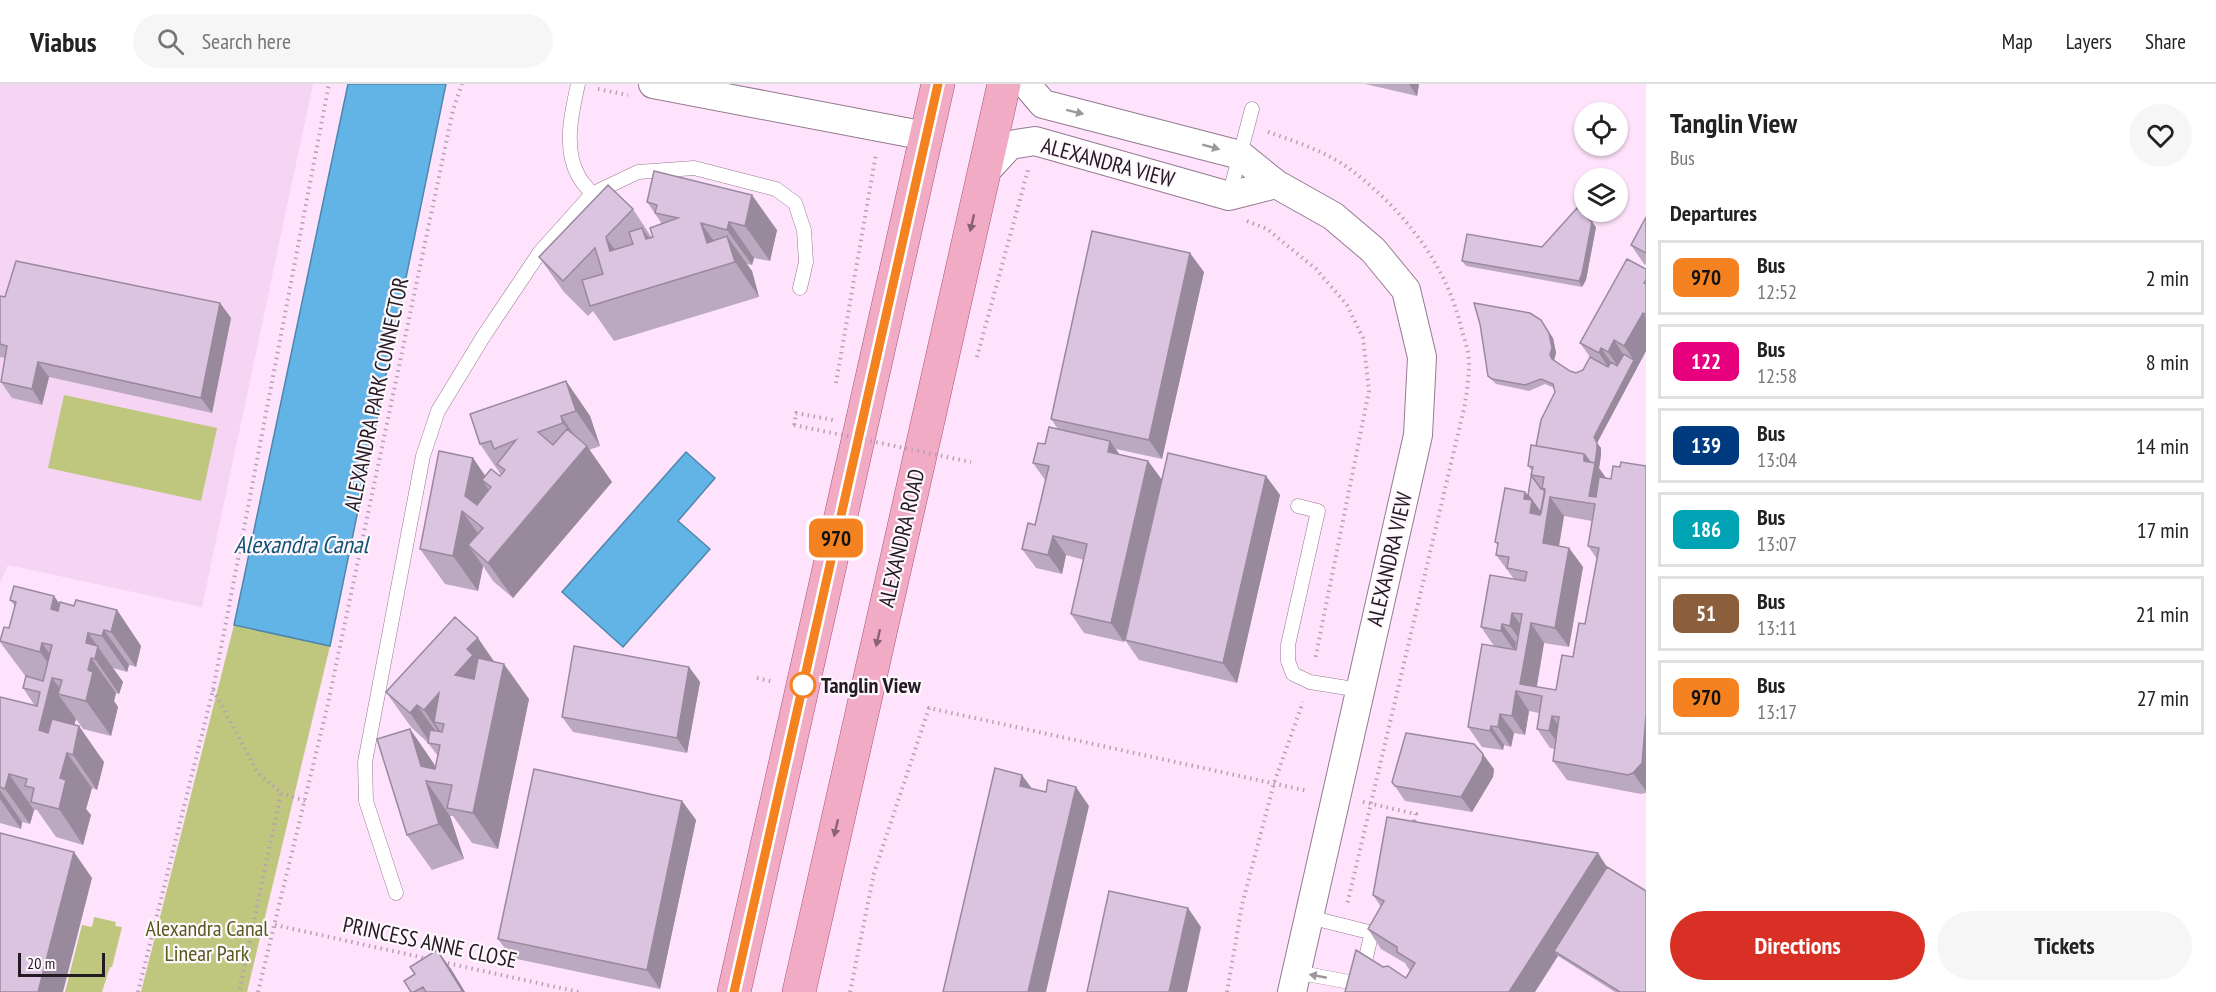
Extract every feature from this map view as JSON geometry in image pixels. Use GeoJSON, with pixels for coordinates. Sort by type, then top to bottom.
{"type":"FeatureCollection","features":[{"type":"Feature","properties":{"kind":"main road"},"geometry":{"type":"LineString","coordinates":[[735,992],[939,84]]}},
{"type":"Feature","properties":{"kind":"main road","name":"ALEXANDRA ROAD"},"geometry":{"type":"LineString","coordinates":[[799,992],[1004,84]]}},
{"type":"Feature","properties":{"kind":"street"},"geometry":{"type":"LineString","coordinates":[[653,84],[927,136]]}},
{"type":"Feature","properties":{"kind":"street","name":"ALEXANDRA VIEW"},"geometry":{"type":"LineString","coordinates":[[1026,84],[1043,104],[1240,155],[1276,184],[1333,216],[1373,250],[1406,290],[1422,357],[1418,435],[1294,982]]}},
{"type":"Feature","properties":{"kind":"street","name":"ALEXANDRA VIEW"},"geometry":{"type":"LineString","coordinates":[[984,173],[1010,145],[1035,141],[1229,196]]}},
{"type":"Feature","properties":{"kind":"street"},"geometry":{"type":"LineString","coordinates":[[1229,196],[1276,184]]}},
{"type":"Feature","properties":{"kind":"lane"},"geometry":{"type":"LineString","coordinates":[[578,84],[571,116],[571,148],[577,174],[592,194]]}},
{"type":"Feature","properties":{"kind":"lane"},"geometry":{"type":"LineString","coordinates":[[1229,196],[1252,109]]}},
{"type":"Feature","properties":{"kind":"lane"},"geometry":{"type":"LineString","coordinates":[[396,893],[366,801],[365,762],[423,456],[438,411],[483,337],[540,252],[592,194],[638,172],[694,168],[776,189],[795,203],[804,230],[806,262],[800,288]]}},
{"type":"Feature","properties":{"kind":"lane"},"geometry":{"type":"LineString","coordinates":[[1298,506],[1318,511],[1288,645],[1288,662],[1293,674],[1310,682],[1360,690]]}},
{"type":"Feature","properties":{"kind":"lane"},"geometry":{"type":"LineString","coordinates":[[1309,917],[1372,932],[1399,943]]}},
{"type":"Feature","properties":{"kind":"lane"},"geometry":{"type":"LineString","coordinates":[[1359,988],[1372,932]]}},
{"type":"Feature","properties":{"kind":"lane"},"geometry":{"type":"LineString","coordinates":[[1294,982],[1380,992]]}},
{"type":"Feature","properties":{"kind":"path"},"geometry":{"type":"LineString","coordinates":[[138,992],[213,690],[329,84]]}},
{"type":"Feature","properties":{"kind":"path","name":"ALEXANDRA PARK CONNECTOR"},"geometry":{"type":"LineString","coordinates":[[258,992],[327,708],[453,110],[462,84]]}},
{"type":"Feature","properties":{"kind":"path"},"geometry":{"type":"LineString","coordinates":[[836,385],[878,146]]}},
{"type":"Feature","properties":{"kind":"path"},"geometry":{"type":"LineString","coordinates":[[976,359],[1028,170]]}},
{"type":"Feature","properties":{"kind":"path"},"geometry":{"type":"LineString","coordinates":[[1227,992],[1242,905],[1274,783],[1310,682],[1369,391],[1363,338],[1347,305],[1316,269],[1268,228],[1245,220]]}},
{"type":"Feature","properties":{"kind":"path"},"geometry":{"type":"LineString","coordinates":[[832,408],[830,419],[796,413],[794,426],[971,462]]}},
{"type":"Feature","properties":{"kind":"path"},"geometry":{"type":"LineString","coordinates":[[213,690],[258,773],[281,793],[305,801]]}},
{"type":"Feature","properties":{"kind":"path"},"geometry":{"type":"LineString","coordinates":[[850,992],[874,873],[929,708]]}},
{"type":"Feature","properties":{"kind":"path"},"geometry":{"type":"LineString","coordinates":[[239,992],[281,793]]}},
{"type":"Feature","properties":{"kind":"path"},"geometry":{"type":"LineString","coordinates":[[1342,925],[1371,804]]}},
{"type":"Feature","properties":{"kind":"path","name":"PRINCESS ANNE CLOSE"},"geometry":{"type":"LineString","coordinates":[[274,925],[579,992]]}},
{"type":"Feature","properties":{"kind":"shaded area"},"geometry":{"type":"Polygon","coordinates":[[[0,84],[313,84],[202,607],[8,565],[0,583],[0,84]]]}},
{"type":"Feature","properties":{"kind":"green space"},"geometry":{"type":"Polygon","coordinates":[[[64,395],[217,428],[201,501],[48,468],[64,395]]]}},
{"type":"Feature","properties":{"kind":"green space","name":"Alexandra Canal Linear Park"},"geometry":{"type":"Polygon","coordinates":[[[234,625],[330,646],[247,992],[141,992],[234,625]]]}},
{"type":"Feature","properties":{"kind":"green space"},"geometry":{"type":"Polygon","coordinates":[[[94,917],[116,922],[115,926],[122,927],[112,967],[110,967],[102,992],[65,992],[82,925],[92,927],[94,917]]]}},
{"type":"Feature","properties":{"kind":"water","name":"Alexandra Canal"},"geometry":{"type":"Polygon","coordinates":[[[348,84],[446,84],[330,646],[234,625],[348,84]]]}},
{"type":"Feature","properties":{"kind":"water"},"geometry":{"type":"Polygon","coordinates":[[[686,452],[715,478],[678,521],[710,549],[623,647],[562,592],[686,452]]]}},
{"type":"Feature","properties":{"kind":"building"},"geometry":{"type":"Polygon","coordinates":[[[654,171],[752,195],[745,226],[729,222],[727,230],[701,223],[707,243],[727,236],[735,262],[590,306],[582,280],[603,274],[595,248],[563,281],[539,257],[608,185],[633,209],[606,237],[610,251],[633,244],[629,232],[642,228],[646,239],[653,237],[650,228],[678,218],[655,213],[657,205],[647,202],[654,171]]]}},
{"type":"Feature","properties":{"kind":"building"},"geometry":{"type":"Polygon","coordinates":[[[1574,211],[1574,222],[1592,222],[1579,281],[1462,261],[1467,234],[1542,247],[1574,211]]]}},
{"type":"Feature","properties":{"kind":"building"},"geometry":{"type":"Polygon","coordinates":[[[1646,217],[1646,253],[1631,245],[1646,217]]]}},
{"type":"Feature","properties":{"kind":"building"},"geometry":{"type":"Polygon","coordinates":[[[1092,231],[1190,253],[1149,440],[1051,419],[1092,231]]]}},
{"type":"Feature","properties":{"kind":"building"},"geometry":{"type":"Polygon","coordinates":[[[1627,259],[1646,269],[1644,283],[1646,283],[1646,315],[1643,313],[1624,346],[1614,340],[1608,352],[1601,348],[1599,353],[1580,343],[1627,259]]]}},
{"type":"Feature","properties":{"kind":"building"},"geometry":{"type":"Polygon","coordinates":[[[16,261],[220,303],[201,398],[38,362],[32,389],[1,382],[7,346],[0,344],[0,296],[5,297],[16,261]]]}},
{"type":"Feature","properties":{"kind":"building"},"geometry":{"type":"Polygon","coordinates":[[[1474,303],[1530,313],[1541,320],[1549,333],[1552,359],[1570,371],[1576,373],[1583,370],[1590,357],[1608,367],[1611,362],[1617,366],[1624,354],[1634,360],[1594,437],[1597,443],[1595,463],[1590,462],[1584,454],[1536,446],[1541,420],[1555,392],[1553,384],[1541,379],[1525,385],[1492,379],[1488,376],[1480,324],[1474,303]]]}},
{"type":"Feature","properties":{"kind":"building"},"geometry":{"type":"Polygon","coordinates":[[[566,381],[576,411],[561,416],[563,423],[538,432],[553,445],[567,429],[587,446],[488,563],[468,545],[483,528],[462,511],[453,556],[420,549],[439,451],[473,458],[465,496],[477,505],[491,487],[482,480],[491,469],[500,476],[505,470],[497,464],[516,440],[494,449],[491,441],[480,444],[470,414],[566,381]]]}},
{"type":"Feature","properties":{"kind":"building"},"geometry":{"type":"Polygon","coordinates":[[[1049,427],[1110,441],[1108,452],[1148,461],[1111,623],[1071,614],[1087,544],[1053,536],[1048,555],[1022,549],[1028,523],[1035,525],[1049,466],[1033,463],[1038,443],[1045,444],[1049,427]]]}},
{"type":"Feature","properties":{"kind":"building"},"geometry":{"type":"Polygon","coordinates":[[[1531,445],[1584,454],[1584,461],[1595,463],[1589,496],[1596,497],[1599,477],[1611,479],[1613,466],[1620,467],[1621,462],[1646,466],[1646,715],[1642,763],[1628,775],[1553,761],[1559,717],[1552,716],[1549,731],[1537,729],[1542,696],[1516,691],[1512,716],[1500,714],[1498,727],[1491,726],[1490,731],[1468,727],[1482,644],[1516,650],[1522,614],[1512,613],[1510,626],[1502,624],[1501,631],[1481,627],[1490,575],[1525,581],[1527,572],[1507,568],[1509,557],[1496,555],[1498,543],[1495,542],[1505,488],[1525,492],[1524,499],[1532,500],[1530,513],[1540,515],[1545,489],[1542,488],[1544,477],[1531,475],[1533,467],[1528,466],[1531,445]],[[1550,497],[1543,543],[1569,548],[1555,628],[1531,623],[1520,684],[1556,690],[1562,655],[1573,657],[1579,623],[1585,624],[1599,548],[1588,546],[1595,504],[1550,497]]]}},
{"type":"Feature","properties":{"kind":"building"},"geometry":{"type":"Polygon","coordinates":[[[1168,453],[1266,476],[1223,663],[1125,640],[1168,453]]]}},
{"type":"Feature","properties":{"kind":"building"},"geometry":{"type":"Polygon","coordinates":[[[1531,475],[1545,492],[1541,513],[1528,495],[1531,475]]]}},
{"type":"Feature","properties":{"kind":"building"},"geometry":{"type":"Polygon","coordinates":[[[14,586],[54,596],[51,609],[58,611],[60,602],[74,606],[76,600],[117,610],[111,632],[104,630],[102,636],[88,633],[86,643],[98,646],[95,659],[91,658],[88,670],[93,672],[86,701],[58,694],[62,680],[52,678],[39,730],[48,733],[52,719],[79,726],[73,755],[67,753],[60,778],[66,780],[59,809],[31,802],[34,788],[25,786],[27,779],[9,774],[5,789],[0,787],[0,697],[37,706],[40,692],[23,688],[26,676],[43,681],[52,645],[42,643],[40,652],[0,641],[4,627],[9,628],[16,602],[10,600],[14,586]]]}},
{"type":"Feature","properties":{"kind":"building"},"geometry":{"type":"Polygon","coordinates":[[[455,617],[478,638],[467,649],[473,655],[455,675],[474,679],[478,658],[504,664],[473,813],[447,808],[452,785],[426,781],[439,824],[407,835],[377,739],[410,729],[421,766],[435,769],[440,745],[428,743],[430,730],[442,732],[444,724],[434,722],[439,693],[424,710],[417,705],[410,713],[386,692],[455,617]]]}},
{"type":"Feature","properties":{"kind":"building"},"geometry":{"type":"Polygon","coordinates":[[[574,646],[689,667],[677,738],[562,717],[574,646]]]}},
{"type":"Feature","properties":{"kind":"building"},"geometry":{"type":"Polygon","coordinates":[[[1406,733],[1474,744],[1483,754],[1482,761],[1461,797],[1395,786],[1392,782],[1406,733]]]}},
{"type":"Feature","properties":{"kind":"building"},"geometry":{"type":"Polygon","coordinates":[[[995,768],[1022,775],[1020,786],[1046,792],[1048,780],[1076,787],[1028,992],[943,992],[995,768]]]}},
{"type":"Feature","properties":{"kind":"building"},"geometry":{"type":"Polygon","coordinates":[[[534,769],[682,801],[647,970],[498,939],[534,769]]]}},
{"type":"Feature","properties":{"kind":"building"},"geometry":{"type":"Polygon","coordinates":[[[1387,817],[1598,853],[1509,992],[1345,992],[1356,950],[1406,978],[1415,963],[1397,952],[1397,947],[1368,929],[1384,901],[1373,895],[1387,817]]]}},
{"type":"Feature","properties":{"kind":"building"},"geometry":{"type":"Polygon","coordinates":[[[0,833],[74,852],[38,992],[0,992],[0,833]]]}},
{"type":"Feature","properties":{"kind":"building"},"geometry":{"type":"Polygon","coordinates":[[[1607,867],[1646,891],[1646,992],[1620,992],[1554,951],[1607,867]]]}},
{"type":"Feature","properties":{"kind":"building"},"geometry":{"type":"Polygon","coordinates":[[[1109,891],[1188,908],[1169,992],[1087,992],[1109,891]]]}},
{"type":"Feature","properties":{"kind":"building"},"geometry":{"type":"Polygon","coordinates":[[[437,950],[463,992],[426,992],[423,987],[411,992],[404,981],[415,974],[410,967],[437,950]]]}},
{"type":"Feature","properties":{"kind":"bus line","name":"970"},"geometry":{"type":"LineString","coordinates":[[734,992],[938,84]]}},
{"type":"Feature","properties":{"kind":"place","name":"Tanglin View"},"geometry":{"type":"Point","coordinates":[803,685]}}]}
